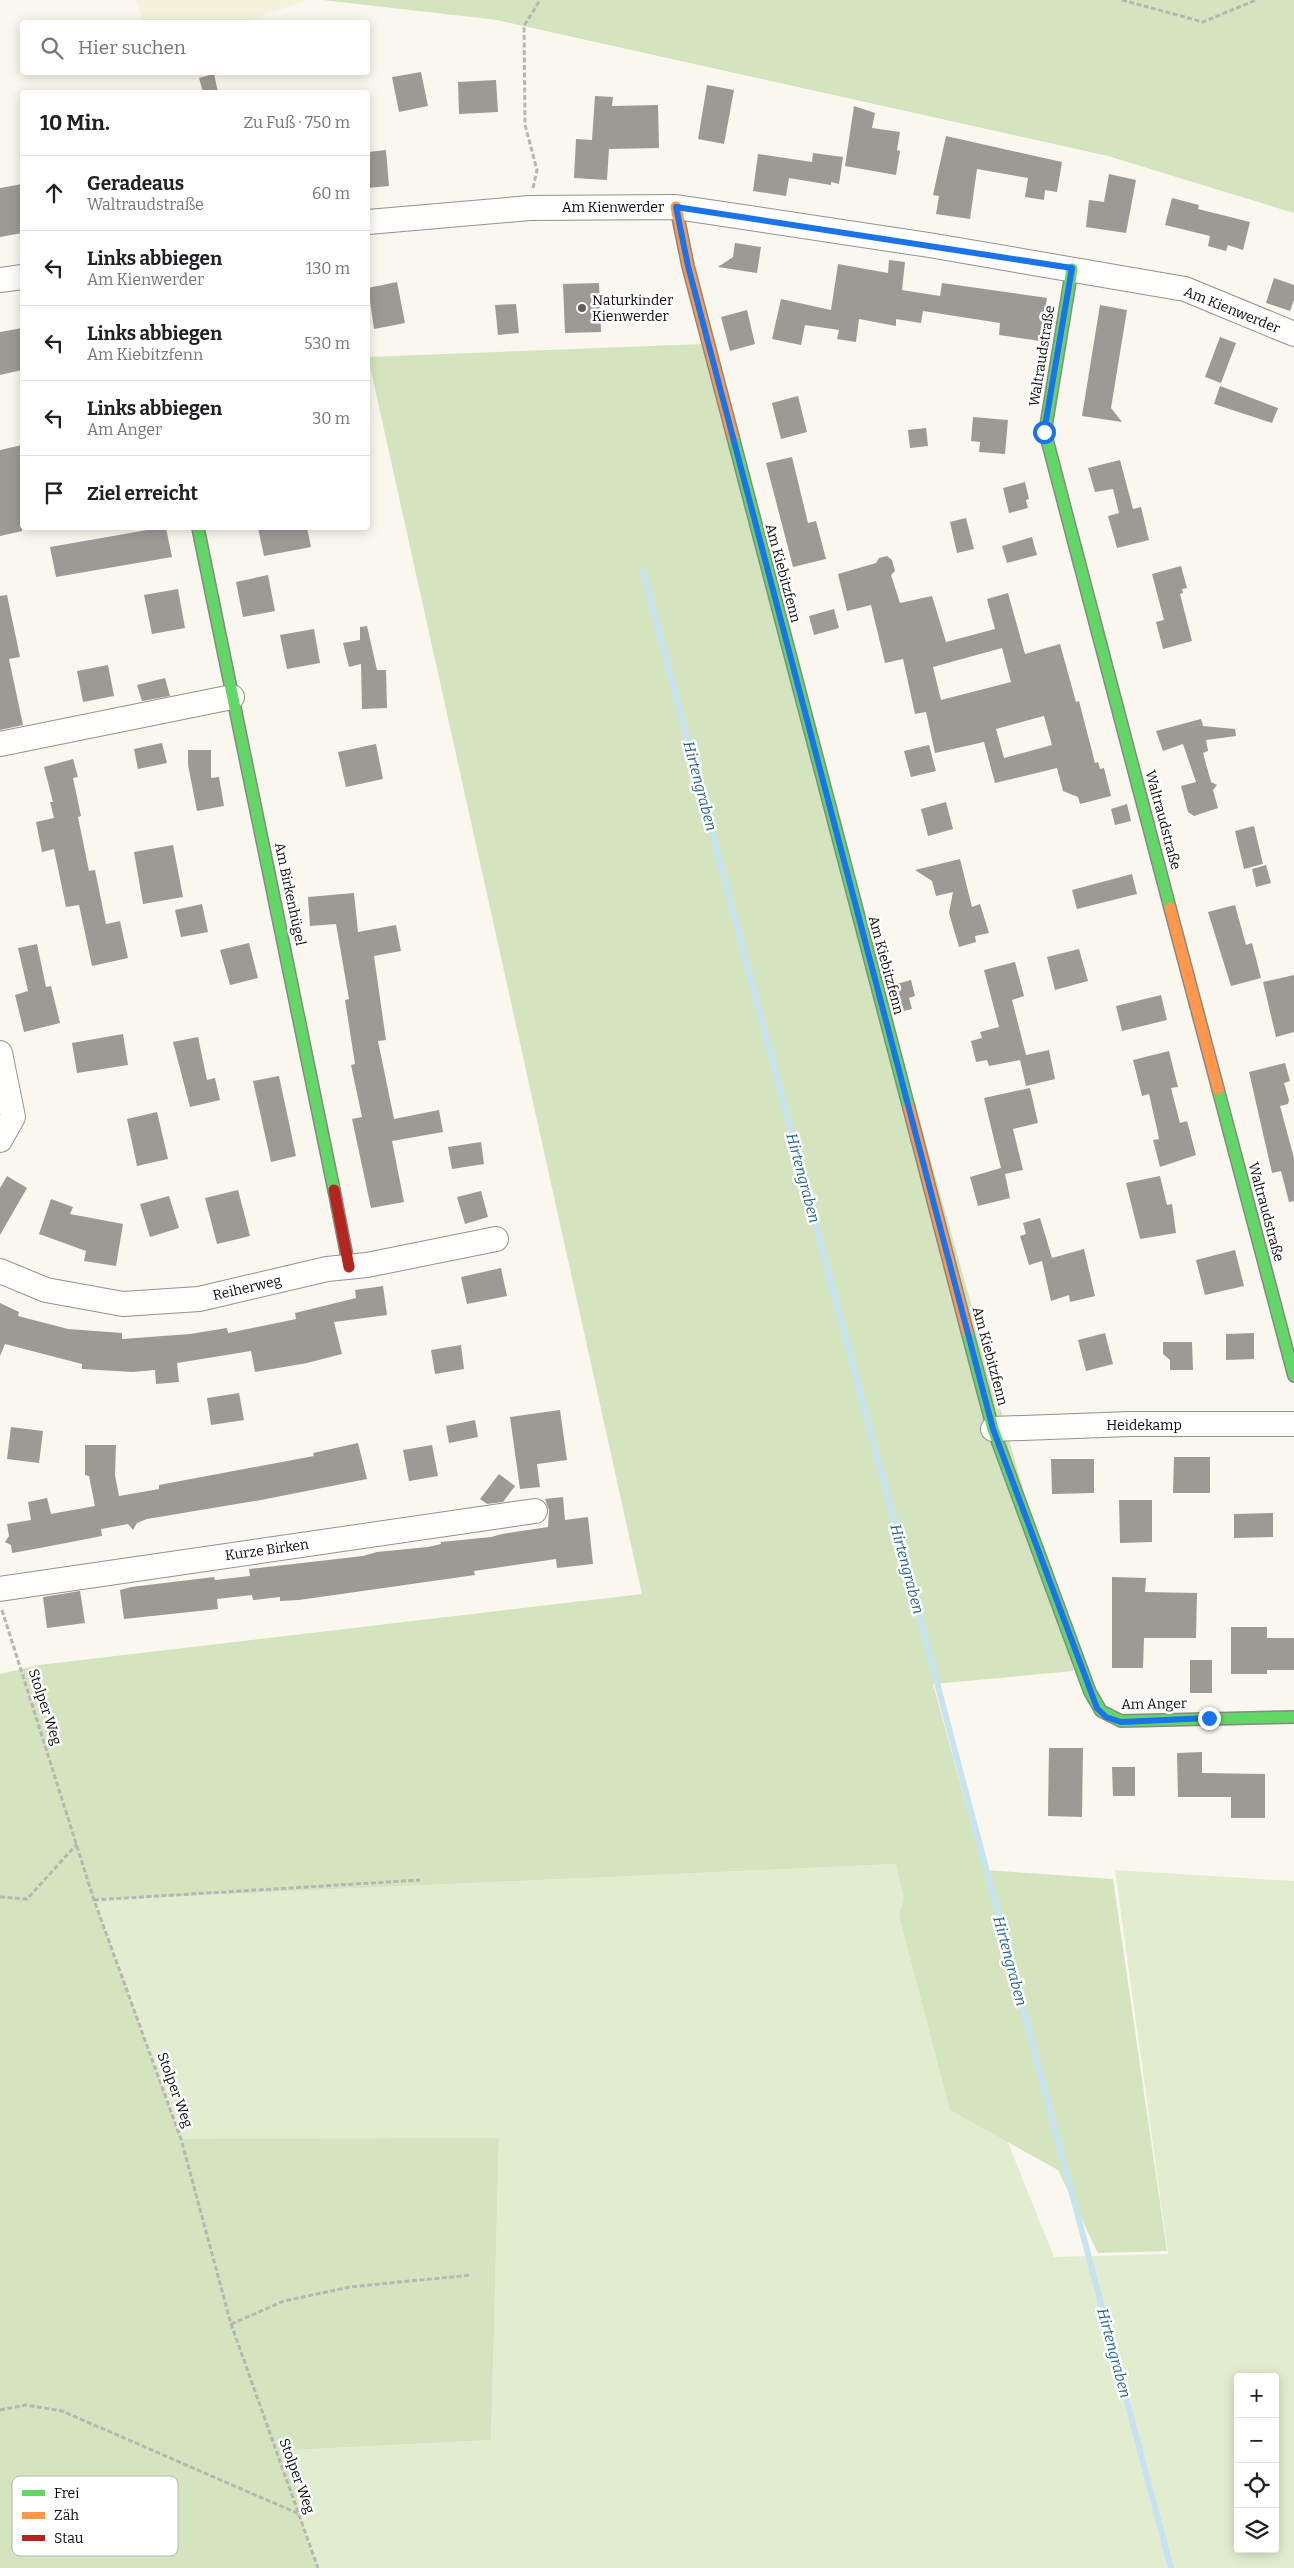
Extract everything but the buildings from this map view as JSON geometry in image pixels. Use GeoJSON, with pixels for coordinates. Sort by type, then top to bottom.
{"type":"FeatureCollection","features":[{"type":"Feature","properties":{"kind":"street","name":"Am Kienwerder"},"geometry":{"type":"LineString","coordinates":[[370,222],[530,208],[676,207],[1072,268],[1185,290],[1294,334]]}},
{"type":"Feature","properties":{"kind":"street","name":"Am Kiebitzfenn"},"geometry":{"type":"LineString","coordinates":[[676,207],[690,274],[796,684],[993,1429],[1090,1692],[1097,1708],[1106,1717]]}},
{"type":"Feature","properties":{"kind":"street","name":"Waltraudstraße"},"geometry":{"type":"LineString","coordinates":[[1072,268],[1044,432],[1294,1376]]}},
{"type":"Feature","properties":{"kind":"street"},"geometry":{"type":"LineString","coordinates":[[0,280],[20,276]]}},
{"type":"Feature","properties":{"kind":"street","name":"Am Birkenhügel"},"geometry":{"type":"LineString","coordinates":[[198,530],[224,698],[282,931],[348,1267]]}},
{"type":"Feature","properties":{"kind":"street"},"geometry":{"type":"LineString","coordinates":[[0,744],[224,698]]}},
{"type":"Feature","properties":{"kind":"street"},"geometry":{"type":"LineString","coordinates":[[0,1053],[13,1117],[0,1140]]}},
{"type":"Feature","properties":{"kind":"street","name":"Reiherweg"},"geometry":{"type":"LineString","coordinates":[[0,1271],[46,1290],[123,1304],[199,1298],[327,1269],[348,1267],[496,1239]]}},
{"type":"Feature","properties":{"kind":"street","name":"Heidekamp"},"geometry":{"type":"LineString","coordinates":[[993,1429],[1130,1424],[1294,1424]]}},
{"type":"Feature","properties":{"kind":"street","name":"Kurze Birken"},"geometry":{"type":"LineString","coordinates":[[0,1589],[535,1511]]}},
{"type":"Feature","properties":{"kind":"street","name":"Am Anger"},"geometry":{"type":"LineString","coordinates":[[1106,1717],[1121,1722],[1294,1717]]}},
{"type":"Feature","properties":{"kind":"path"},"geometry":{"type":"LineString","coordinates":[[530,208],[537,170],[525,126],[524,26],[540,0]]}},
{"type":"Feature","properties":{"kind":"path"},"geometry":{"type":"LineString","coordinates":[[1122,0],[1203,22],[1256,0]]}},
{"type":"Feature","properties":{"kind":"path","name":"Stolper Weg"},"geometry":{"type":"LineString","coordinates":[[6,1621],[94,1900],[181,2139],[230,2324],[318,2568]]}},
{"type":"Feature","properties":{"kind":"path"},"geometry":{"type":"LineString","coordinates":[[0,1897],[26,1899],[77,1844]]}},
{"type":"Feature","properties":{"kind":"path"},"geometry":{"type":"LineString","coordinates":[[94,1900],[420,1880]]}},
{"type":"Feature","properties":{"kind":"path"},"geometry":{"type":"LineString","coordinates":[[230,2324],[284,2301],[350,2287],[471,2275]]}},
{"type":"Feature","properties":{"kind":"path"},"geometry":{"type":"LineString","coordinates":[[0,2410],[26,2405],[62,2410],[299,2514]]}},
{"type":"Feature","properties":{"kind":"shaded area"},"geometry":{"type":"Polygon","coordinates":[[[135,0],[308,0],[249,20],[143,20],[135,0]]]}},
{"type":"Feature","properties":{"kind":"green space"},"geometry":{"type":"Polygon","coordinates":[[[323,0],[1294,0],[1294,213],[1108,156],[497,20],[323,0]]]}},
{"type":"Feature","properties":{"kind":"green space"},"geometry":{"type":"Polygon","coordinates":[[[702,344],[1074,1671],[933,1684],[984,1870],[1113,1879],[1167,2251],[1098,2253],[1058,2170],[950,2110],[899,1915],[904,1899],[896,1864],[94,1900],[181,2139],[499,2138],[491,2440],[293,2450],[299,2514],[318,2568],[0,2568],[0,1674],[39,1665],[642,1594],[370,366],[370,357],[702,344]]]}},
{"type":"Feature","properties":{"kind":"green space"},"geometry":{"type":"Polygon","coordinates":[[[896,1864],[1054,2257],[1168,2254],[1115,1870],[1294,1881],[1294,2568],[318,2568],[299,2514],[293,2450],[491,2440],[499,2139],[181,2139],[94,1900],[896,1864]]]}},
{"type":"Feature","properties":{"kind":"waterway","name":"Hirtengraben"},"geometry":{"type":"LineString","coordinates":[[643,571],[1171,2568]]}},
{"type":"Feature","properties":{"kind":"traffic: fast"},"geometry":{"type":"LineString","coordinates":[[1072,269],[1045,432],[1170,908]]}},
{"type":"Feature","properties":{"kind":"traffic: fast"},"geometry":{"type":"LineString","coordinates":[[733,437],[909,1108]]}},
{"type":"Feature","properties":{"kind":"traffic: fast"},"geometry":{"type":"LineString","coordinates":[[198,530],[334,1190]]}},
{"type":"Feature","properties":{"kind":"traffic: fast"},"geometry":{"type":"LineString","coordinates":[[1218,1089],[1294,1376]]}},
{"type":"Feature","properties":{"kind":"traffic: fast"},"geometry":{"type":"LineString","coordinates":[[967,1331],[993,1429],[1090,1692],[1101,1711],[1121,1721],[1294,1717]]}},
{"type":"Feature","properties":{"kind":"traffic: slow"},"geometry":{"type":"LineString","coordinates":[[676,207],[688,266],[733,437]]}},
{"type":"Feature","properties":{"kind":"traffic: slow"},"geometry":{"type":"LineString","coordinates":[[1170,908],[1218,1089]]}},
{"type":"Feature","properties":{"kind":"traffic: slow"},"geometry":{"type":"LineString","coordinates":[[909,1108],[967,1331]]}},
{"type":"Feature","properties":{"kind":"traffic: jam"},"geometry":{"type":"LineString","coordinates":[[334,1190],[349,1267]]}},
{"type":"Feature","properties":{"kind":"place","name":"Naturkinder Kienwerder"},"geometry":{"type":"Point","coordinates":[582,308]}},
{"type":"Feature","properties":{"kind":"route"},"geometry":{"type":"LineString","coordinates":[[1044,432],[1072,268],[676,207],[688,266],[796,684],[993,1429],[1097,1708],[1106,1717],[1121,1722],[1209,1718]]}}]}
